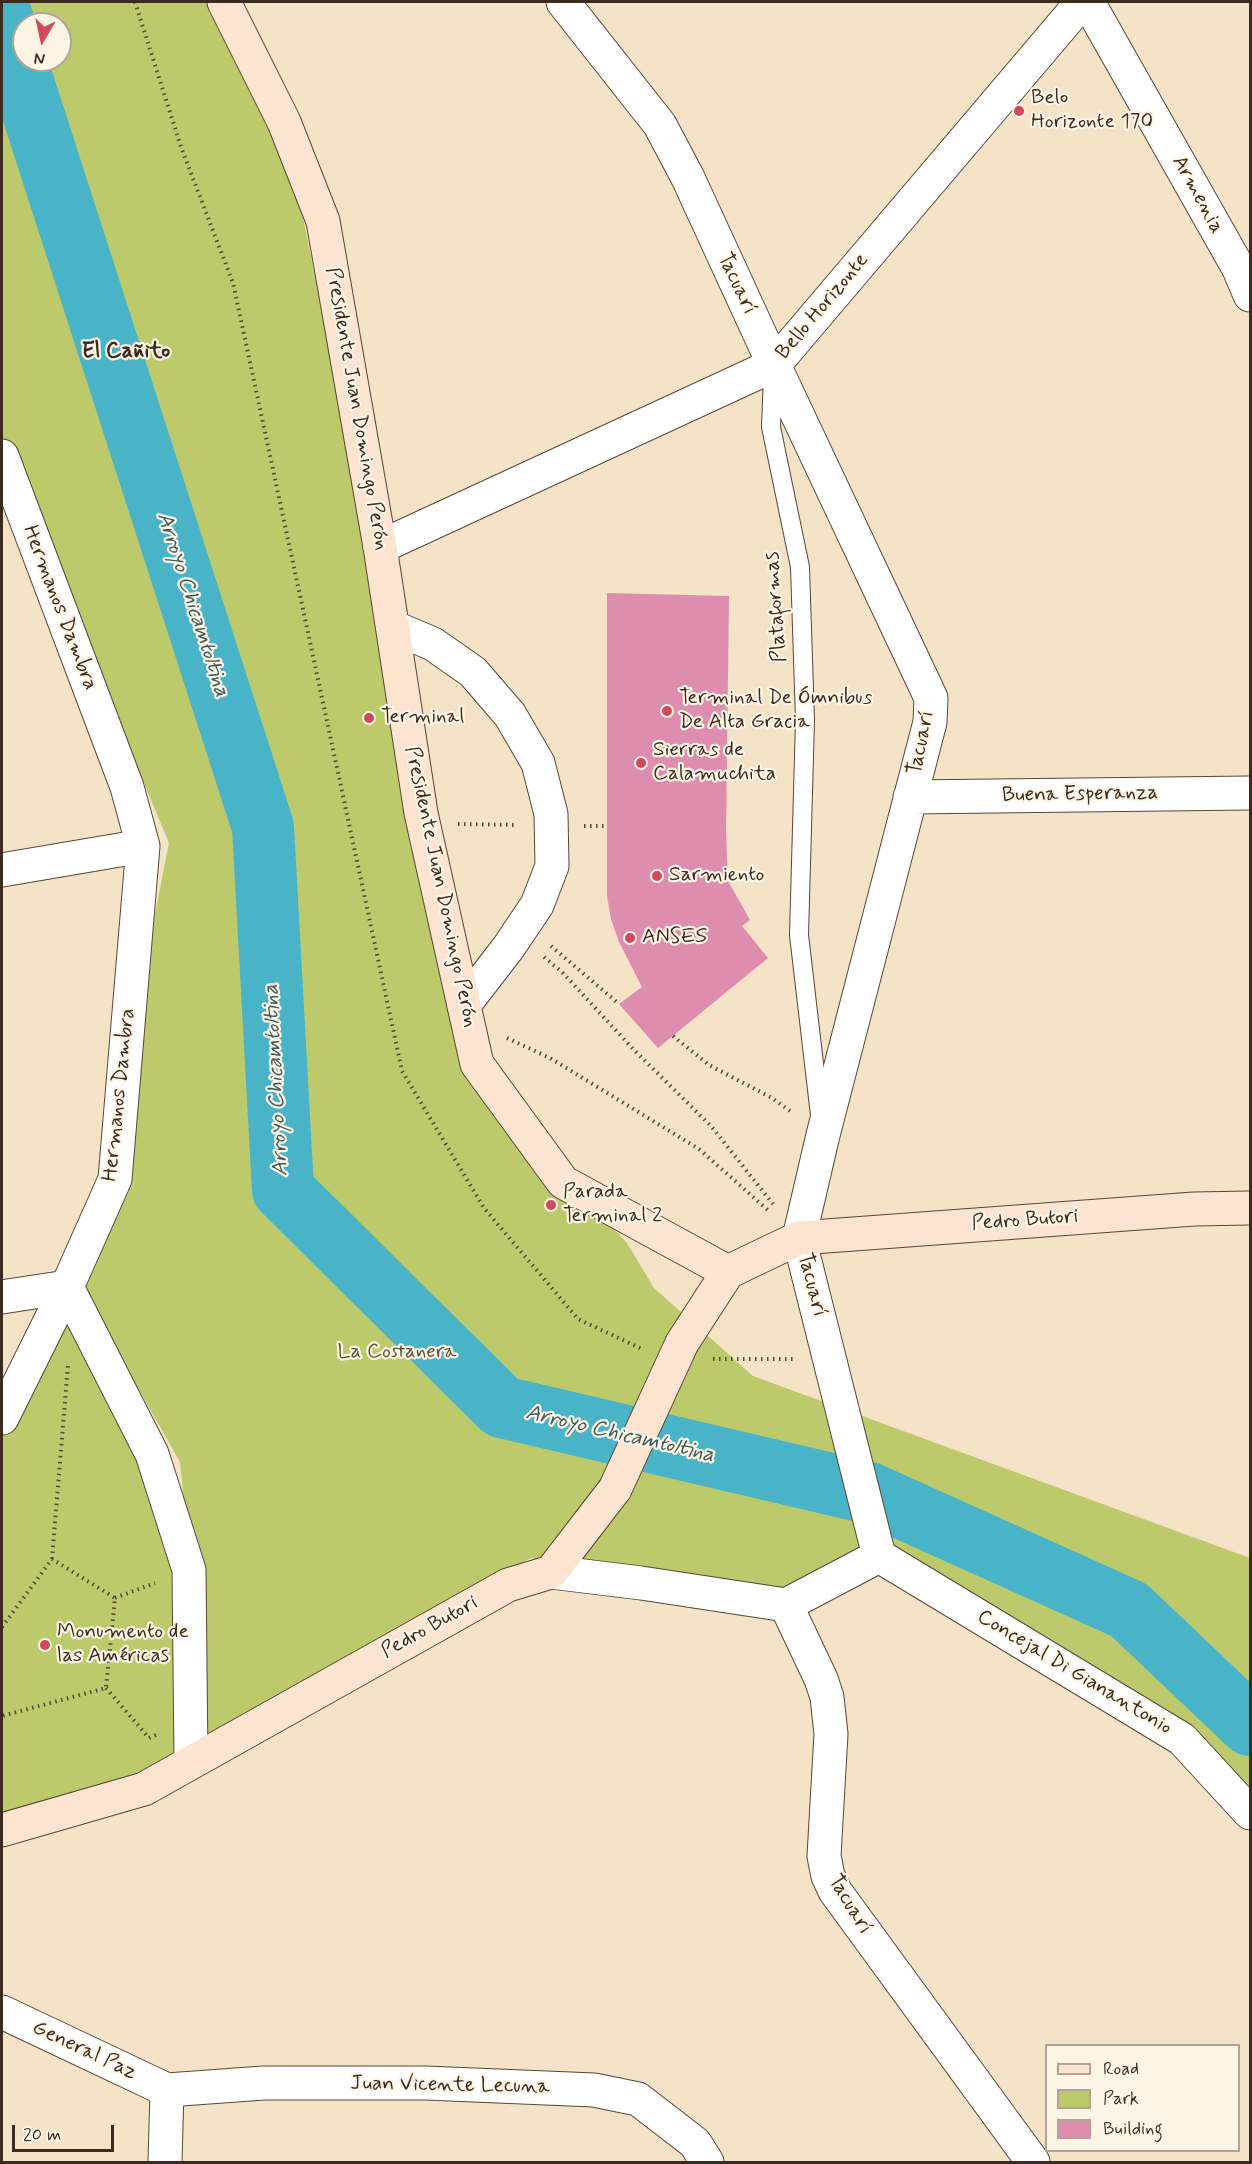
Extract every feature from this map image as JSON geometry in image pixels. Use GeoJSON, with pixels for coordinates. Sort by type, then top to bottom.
{"type":"FeatureCollection","features":[{"type":"Feature","properties":{"kind":"street","name":"Presidente Juan Domingo Perón"},"geometry":{"type":"LineString","coordinates":[[224,2],[284,122],[323,221],[380,546],[424,824],[477,1064],[563,1182],[728,1272]]}},
{"type":"Feature","properties":{"kind":"street","name":"Tacuarí"},"geometry":{"type":"LineString","coordinates":[[563,2],[660,125],[688,178],[931,698],[930,722],[823,1135],[799,1238],[879,1556]]}},
{"type":"Feature","properties":{"kind":"street","name":"Bello Horizonte"},"geometry":{"type":"LineString","coordinates":[[380,546],[774,365],[1082,2]]}},
{"type":"Feature","properties":{"kind":"street","name":"Armenia"},"geometry":{"type":"LineString","coordinates":[[1088,2],[1241,251],[1251,295]]}},
{"type":"Feature","properties":{"kind":"street","name":"Hermanos Dambra"},"geometry":{"type":"LineString","coordinates":[[2,456],[127,787],[143,846],[115,1179],[67,1287],[2,1418]]}},
{"type":"Feature","properties":{"kind":"street"},"geometry":{"type":"LineString","coordinates":[[393,627],[433,644],[473,672],[510,715],[538,763],[551,814],[552,866],[537,905],[466,1012]]}},
{"type":"Feature","properties":{"kind":"street","name":"Buena Esperanza"},"geometry":{"type":"LineString","coordinates":[[910,796],[1251,793]]}},
{"type":"Feature","properties":{"kind":"street"},"geometry":{"type":"LineString","coordinates":[[2,870],[143,846]]}},
{"type":"Feature","properties":{"kind":"street","name":"Pedro Butori"},"geometry":{"type":"LineString","coordinates":[[799,1238],[1183,1209],[1251,1208]]}},
{"type":"Feature","properties":{"kind":"street"},"geometry":{"type":"LineString","coordinates":[[551,1572],[615,1489],[682,1343],[728,1272],[799,1238]]}},
{"type":"Feature","properties":{"kind":"street"},"geometry":{"type":"LineString","coordinates":[[2,1297],[67,1287],[152,1454],[189,1570],[191,1762]]}},
{"type":"Feature","properties":{"kind":"street"},"geometry":{"type":"LineString","coordinates":[[786,1605],[879,1556]]}},
{"type":"Feature","properties":{"kind":"street","name":"Concejal Di Gianantonio"},"geometry":{"type":"LineString","coordinates":[[879,1556],[1182,1739],[1251,1813]]}},
{"type":"Feature","properties":{"kind":"street","name":"Pedro Butori"},"geometry":{"type":"LineString","coordinates":[[2,1830],[144,1789],[508,1585],[551,1572],[786,1605]]}},
{"type":"Feature","properties":{"kind":"street","name":"Tacuarí"},"geometry":{"type":"LineString","coordinates":[[786,1605],[827,1697],[831,1734],[824,1856],[828,1876],[835,1891],[1034,2163]]}},
{"type":"Feature","properties":{"kind":"street","name":"General Paz"},"geometry":{"type":"LineString","coordinates":[[2,2012],[167,2090]]}},
{"type":"Feature","properties":{"kind":"street","name":"Juan Vicente Lecuna"},"geometry":{"type":"LineString","coordinates":[[167,2090],[264,2083],[426,2083],[594,2090],[638,2099],[695,2144],[707,2163]]}},
{"type":"Feature","properties":{"kind":"street"},"geometry":{"type":"LineString","coordinates":[[165,2163],[167,2090]]}},
{"type":"Feature","properties":{"kind":"lane","name":"Plataformas"},"geometry":{"type":"LineString","coordinates":[[774,365],[771,427],[800,567],[805,720],[799,935],[823,1135]]}},
{"type":"Feature","properties":{"kind":"path"},"geometry":{"type":"LineString","coordinates":[[424,824],[514,825]]}},
{"type":"Feature","properties":{"kind":"path"},"geometry":{"type":"LineString","coordinates":[[520,930],[619,1004]]}},
{"type":"Feature","properties":{"kind":"path"},"geometry":{"type":"LineString","coordinates":[[520,930],[635,1051],[711,1126],[799,1238]]}},
{"type":"Feature","properties":{"kind":"path"},"geometry":{"type":"LineString","coordinates":[[466,1012],[550,1058],[699,1149],[799,1238]]}},
{"type":"Feature","properties":{"kind":"path"},"geometry":{"type":"LineString","coordinates":[[673,1036],[709,1065],[772,1098],[823,1135]]}},
{"type":"Feature","properties":{"kind":"path"},"geometry":{"type":"LineString","coordinates":[[2,1627],[52,1559],[68,1359]]}},
{"type":"Feature","properties":{"kind":"path"},"geometry":{"type":"LineString","coordinates":[[52,1559],[115,1598]]}},
{"type":"Feature","properties":{"kind":"path"},"geometry":{"type":"LineString","coordinates":[[115,1598],[145,1587]]}},
{"type":"Feature","properties":{"kind":"path"},"geometry":{"type":"LineString","coordinates":[[115,1598],[106,1688],[149,1738],[190,1722]]}},
{"type":"Feature","properties":{"kind":"path"},"geometry":{"type":"LineString","coordinates":[[2,1716],[106,1688]]}},
{"type":"Feature","properties":{"kind":"green space","name":"La Costanera"},"geometry":{"type":"Polygon","coordinates":[[[2,2],[222,2],[284,122],[479,1085],[627,1243],[654,1288],[753,1376],[1250,1558],[1250,1786],[879,1556],[787,1600],[641,1583],[531,1558],[207,1734],[180,1462],[81,1288],[169,843],[2,443],[2,2]]]}},
{"type":"Feature","properties":{"kind":"green space"},"geometry":{"type":"Polygon","coordinates":[[[67,1287],[189,1570],[191,1762],[2,1830],[2,1418],[67,1287]]]}},
{"type":"Feature","properties":{"kind":"building","name":"Terminal De Ómnibus De Alta Gracia"},"geometry":{"type":"Polygon","coordinates":[[[607,593],[729,596],[726,834],[728,881],[750,920],[742,926],[768,958],[658,1048],[619,1004],[642,987],[619,942],[611,919],[607,896],[607,593]]]}},
{"type":"Feature","properties":{"kind":"waterway","name":"Arroyo Chicamtoltina"},"geometry":{"type":"LineString","coordinates":[[2,17],[263,827],[283,1190],[502,1407],[869,1493],[1129,1610],[1250,1725]]}},
{"type":"Feature","properties":{"kind":"place","name":"Belo Horizonte 170"},"geometry":{"type":"Point","coordinates":[1019,111]}},
{"type":"Feature","properties":{"kind":"place","name":"Terminal De Ómnibus De Alta Gracia"},"geometry":{"type":"Point","coordinates":[667,711]}},
{"type":"Feature","properties":{"kind":"place","name":"Terminal"},"geometry":{"type":"Point","coordinates":[369,718]}},
{"type":"Feature","properties":{"kind":"place","name":"Sierras de Calamuchita"},"geometry":{"type":"Point","coordinates":[641,763]}},
{"type":"Feature","properties":{"kind":"place","name":"Sarmiento"},"geometry":{"type":"Point","coordinates":[657,876]}},
{"type":"Feature","properties":{"kind":"place","name":"ANSES"},"geometry":{"type":"Point","coordinates":[630,938]}},
{"type":"Feature","properties":{"kind":"place","name":"Parada Terminal 2"},"geometry":{"type":"Point","coordinates":[551,1205]}},
{"type":"Feature","properties":{"kind":"place","name":"Monumento de las Américas"},"geometry":{"type":"Point","coordinates":[45,1645]}},
{"type":"Feature","properties":{"kind":"district","name":"El Cañito"},"geometry":{"type":"Point","coordinates":[126,352]}}]}
